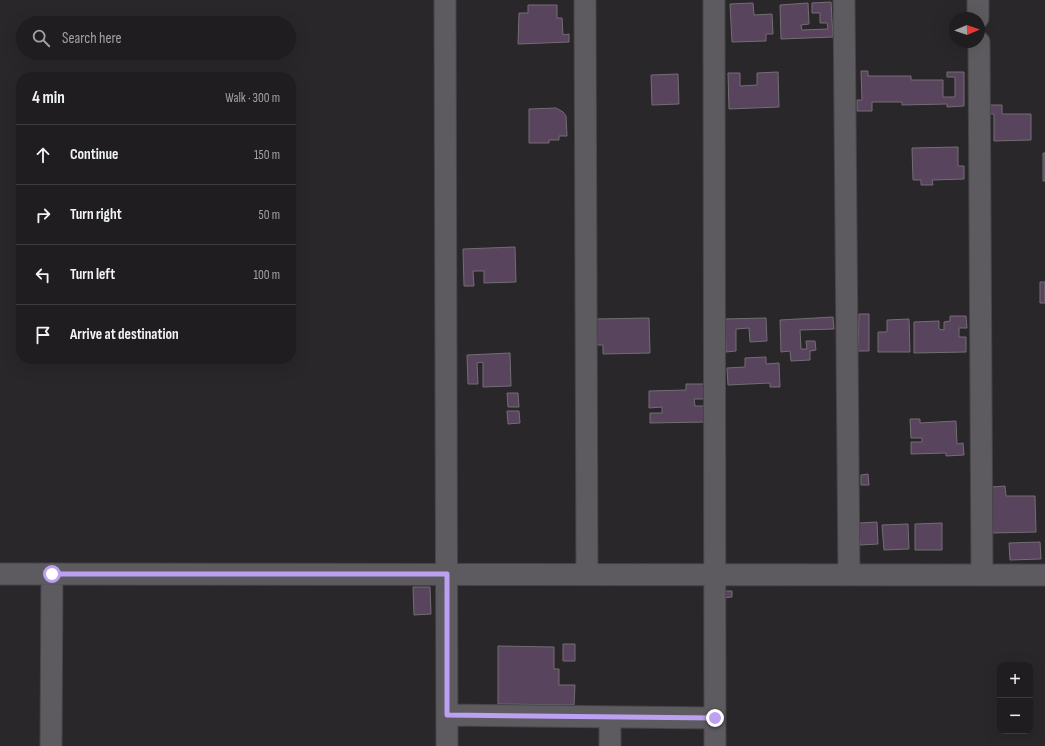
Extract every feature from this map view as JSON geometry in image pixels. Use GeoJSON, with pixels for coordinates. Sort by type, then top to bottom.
{"type":"FeatureCollection","features":[{"type":"Feature","properties":{"kind":"street"},"geometry":{"type":"LineString","coordinates":[[445,0],[447,746]]}},
{"type":"Feature","properties":{"kind":"street"},"geometry":{"type":"LineString","coordinates":[[585,0],[587,574]]}},
{"type":"Feature","properties":{"kind":"street"},"geometry":{"type":"LineString","coordinates":[[714,0],[715,746]]}},
{"type":"Feature","properties":{"kind":"street"},"geometry":{"type":"LineString","coordinates":[[844,0],[849,575]]}},
{"type":"Feature","properties":{"kind":"street"},"geometry":{"type":"LineString","coordinates":[[978,0],[978,12]]}},
{"type":"Feature","properties":{"kind":"street"},"geometry":{"type":"LineString","coordinates":[[979,48],[982,575]]}},
{"type":"Feature","properties":{"kind":"street"},"geometry":{"type":"LineString","coordinates":[[0,574],[1045,575]]}},
{"type":"Feature","properties":{"kind":"street"},"geometry":{"type":"LineString","coordinates":[[51,746],[52,574]]}},
{"type":"Feature","properties":{"kind":"street"},"geometry":{"type":"LineString","coordinates":[[447,715],[715,718]]}},
{"type":"Feature","properties":{"kind":"street"},"geometry":{"type":"LineString","coordinates":[[610,717],[610,746]]}},
{"type":"Feature","properties":{"kind":"building"},"geometry":{"type":"Polygon","coordinates":[[[831,2],[833,37],[781,39],[780,5],[808,3],[809,24],[801,25],[802,30],[828,29],[827,23],[820,23],[820,13],[812,13],[812,3],[831,2]]]}},
{"type":"Feature","properties":{"kind":"building"},"geometry":{"type":"Polygon","coordinates":[[[753,3],[754,15],[772,14],[773,34],[766,34],[766,41],[732,42],[730,4],[753,3]]]}},
{"type":"Feature","properties":{"kind":"building"},"geometry":{"type":"Polygon","coordinates":[[[528,5],[557,5],[557,18],[562,18],[563,35],[569,34],[569,42],[518,44],[519,13],[528,13],[528,5]]]}},
{"type":"Feature","properties":{"kind":"building"},"geometry":{"type":"Polygon","coordinates":[[[861,71],[868,71],[868,76],[911,76],[911,80],[943,80],[943,97],[955,97],[955,77],[947,77],[947,72],[964,72],[964,106],[947,107],[947,104],[902,105],[902,102],[872,102],[872,111],[857,111],[857,100],[862,100],[861,71]]]}},
{"type":"Feature","properties":{"kind":"building"},"geometry":{"type":"Polygon","coordinates":[[[778,72],[779,107],[729,109],[728,73],[740,73],[740,86],[757,85],[757,73],[778,72]]]}},
{"type":"Feature","properties":{"kind":"building"},"geometry":{"type":"Polygon","coordinates":[[[678,74],[679,104],[652,105],[651,75],[678,74]]]}},
{"type":"Feature","properties":{"kind":"building"},"geometry":{"type":"Polygon","coordinates":[[[990,105],[1002,105],[1002,114],[1031,114],[1031,140],[994,141],[994,114],[990,114],[990,105]]]}},
{"type":"Feature","properties":{"kind":"building"},"geometry":{"type":"Polygon","coordinates":[[[556,108],[563,112],[566,116],[567,136],[559,136],[559,140],[549,140],[549,143],[529,143],[529,109],[556,108]]]}},
{"type":"Feature","properties":{"kind":"building"},"geometry":{"type":"Polygon","coordinates":[[[958,147],[958,166],[964,166],[964,179],[932,180],[933,185],[921,185],[921,180],[913,180],[912,148],[958,147]]]}},
{"type":"Feature","properties":{"kind":"building"},"geometry":{"type":"Polygon","coordinates":[[[1043,153],[1045,153],[1045,181],[1043,181],[1043,153]]]}},
{"type":"Feature","properties":{"kind":"building"},"geometry":{"type":"Polygon","coordinates":[[[515,247],[516,282],[484,283],[484,271],[473,271],[474,286],[464,286],[463,249],[515,247]]]}},
{"type":"Feature","properties":{"kind":"building"},"geometry":{"type":"Polygon","coordinates":[[[1040,282],[1045,282],[1045,303],[1040,303],[1040,282]]]}},
{"type":"Feature","properties":{"kind":"building"},"geometry":{"type":"Polygon","coordinates":[[[859,314],[869,314],[869,351],[858,351],[859,314]]]}},
{"type":"Feature","properties":{"kind":"building"},"geometry":{"type":"Polygon","coordinates":[[[950,316],[966,316],[967,328],[959,328],[959,337],[966,337],[966,352],[914,353],[914,322],[939,321],[939,329],[944,330],[944,322],[950,321],[950,316]]]}},
{"type":"Feature","properties":{"kind":"building"},"geometry":{"type":"Polygon","coordinates":[[[833,317],[834,329],[800,330],[801,349],[807,349],[806,341],[815,341],[816,350],[810,351],[810,360],[791,361],[790,351],[781,352],[780,320],[833,317]]]}},
{"type":"Feature","properties":{"kind":"building"},"geometry":{"type":"Polygon","coordinates":[[[649,318],[650,353],[603,354],[603,345],[597,345],[596,319],[649,318]]]}},
{"type":"Feature","properties":{"kind":"building"},"geometry":{"type":"Polygon","coordinates":[[[766,318],[767,341],[750,342],[749,328],[736,329],[736,351],[726,352],[725,319],[766,318]]]}},
{"type":"Feature","properties":{"kind":"building"},"geometry":{"type":"Polygon","coordinates":[[[909,319],[910,352],[878,352],[878,332],[887,332],[887,320],[909,319]]]}},
{"type":"Feature","properties":{"kind":"building"},"geometry":{"type":"Polygon","coordinates":[[[510,353],[511,386],[483,387],[483,362],[477,363],[478,384],[468,384],[467,355],[510,353]]]}},
{"type":"Feature","properties":{"kind":"building"},"geometry":{"type":"Polygon","coordinates":[[[766,357],[766,364],[779,363],[780,387],[770,387],[770,383],[728,385],[727,368],[745,367],[745,358],[766,357]]]}},
{"type":"Feature","properties":{"kind":"building"},"geometry":{"type":"Polygon","coordinates":[[[686,384],[706,384],[706,399],[694,399],[695,406],[707,406],[707,422],[650,423],[650,413],[662,413],[662,407],[649,408],[649,391],[686,390],[686,384]]]}},
{"type":"Feature","properties":{"kind":"building"},"geometry":{"type":"Polygon","coordinates":[[[507,393],[518,393],[519,407],[508,407],[507,393]]]}},
{"type":"Feature","properties":{"kind":"building"},"geometry":{"type":"Polygon","coordinates":[[[507,411],[519,411],[520,423],[508,424],[507,411]]]}},
{"type":"Feature","properties":{"kind":"building"},"geometry":{"type":"Polygon","coordinates":[[[910,419],[920,419],[920,423],[956,421],[957,444],[963,443],[964,455],[946,456],[946,453],[911,454],[911,442],[922,442],[922,438],[911,438],[910,419]]]}},
{"type":"Feature","properties":{"kind":"building"},"geometry":{"type":"Polygon","coordinates":[[[868,474],[869,485],[861,485],[861,475],[868,474]]]}},
{"type":"Feature","properties":{"kind":"building"},"geometry":{"type":"Polygon","coordinates":[[[1005,486],[1006,496],[1035,496],[1036,532],[992,533],[991,487],[1005,486]]]}},
{"type":"Feature","properties":{"kind":"building"},"geometry":{"type":"Polygon","coordinates":[[[877,522],[878,544],[860,545],[859,523],[877,522]]]}},
{"type":"Feature","properties":{"kind":"building"},"geometry":{"type":"Polygon","coordinates":[[[942,523],[942,550],[915,550],[915,524],[942,523]]]}},
{"type":"Feature","properties":{"kind":"building"},"geometry":{"type":"Polygon","coordinates":[[[908,524],[909,549],[884,550],[882,525],[908,524]]]}},
{"type":"Feature","properties":{"kind":"building"},"geometry":{"type":"Polygon","coordinates":[[[1040,542],[1041,559],[1010,560],[1009,543],[1040,542]]]}},
{"type":"Feature","properties":{"kind":"building"},"geometry":{"type":"Polygon","coordinates":[[[413,587],[430,587],[431,614],[414,615],[413,587]]]}},
{"type":"Feature","properties":{"kind":"building"},"geometry":{"type":"Polygon","coordinates":[[[721,591],[732,591],[732,597],[721,598],[721,591]]]}},
{"type":"Feature","properties":{"kind":"building"},"geometry":{"type":"Polygon","coordinates":[[[563,644],[575,644],[575,661],[563,661],[563,644]]]}},
{"type":"Feature","properties":{"kind":"building"},"geometry":{"type":"Polygon","coordinates":[[[498,646],[554,647],[554,669],[559,669],[559,685],[575,685],[574,705],[498,704],[498,646]]]}},
{"type":"Feature","properties":{"kind":"route"},"geometry":{"type":"LineString","coordinates":[[52,574],[447,574],[447,715],[715,718]]}}]}
